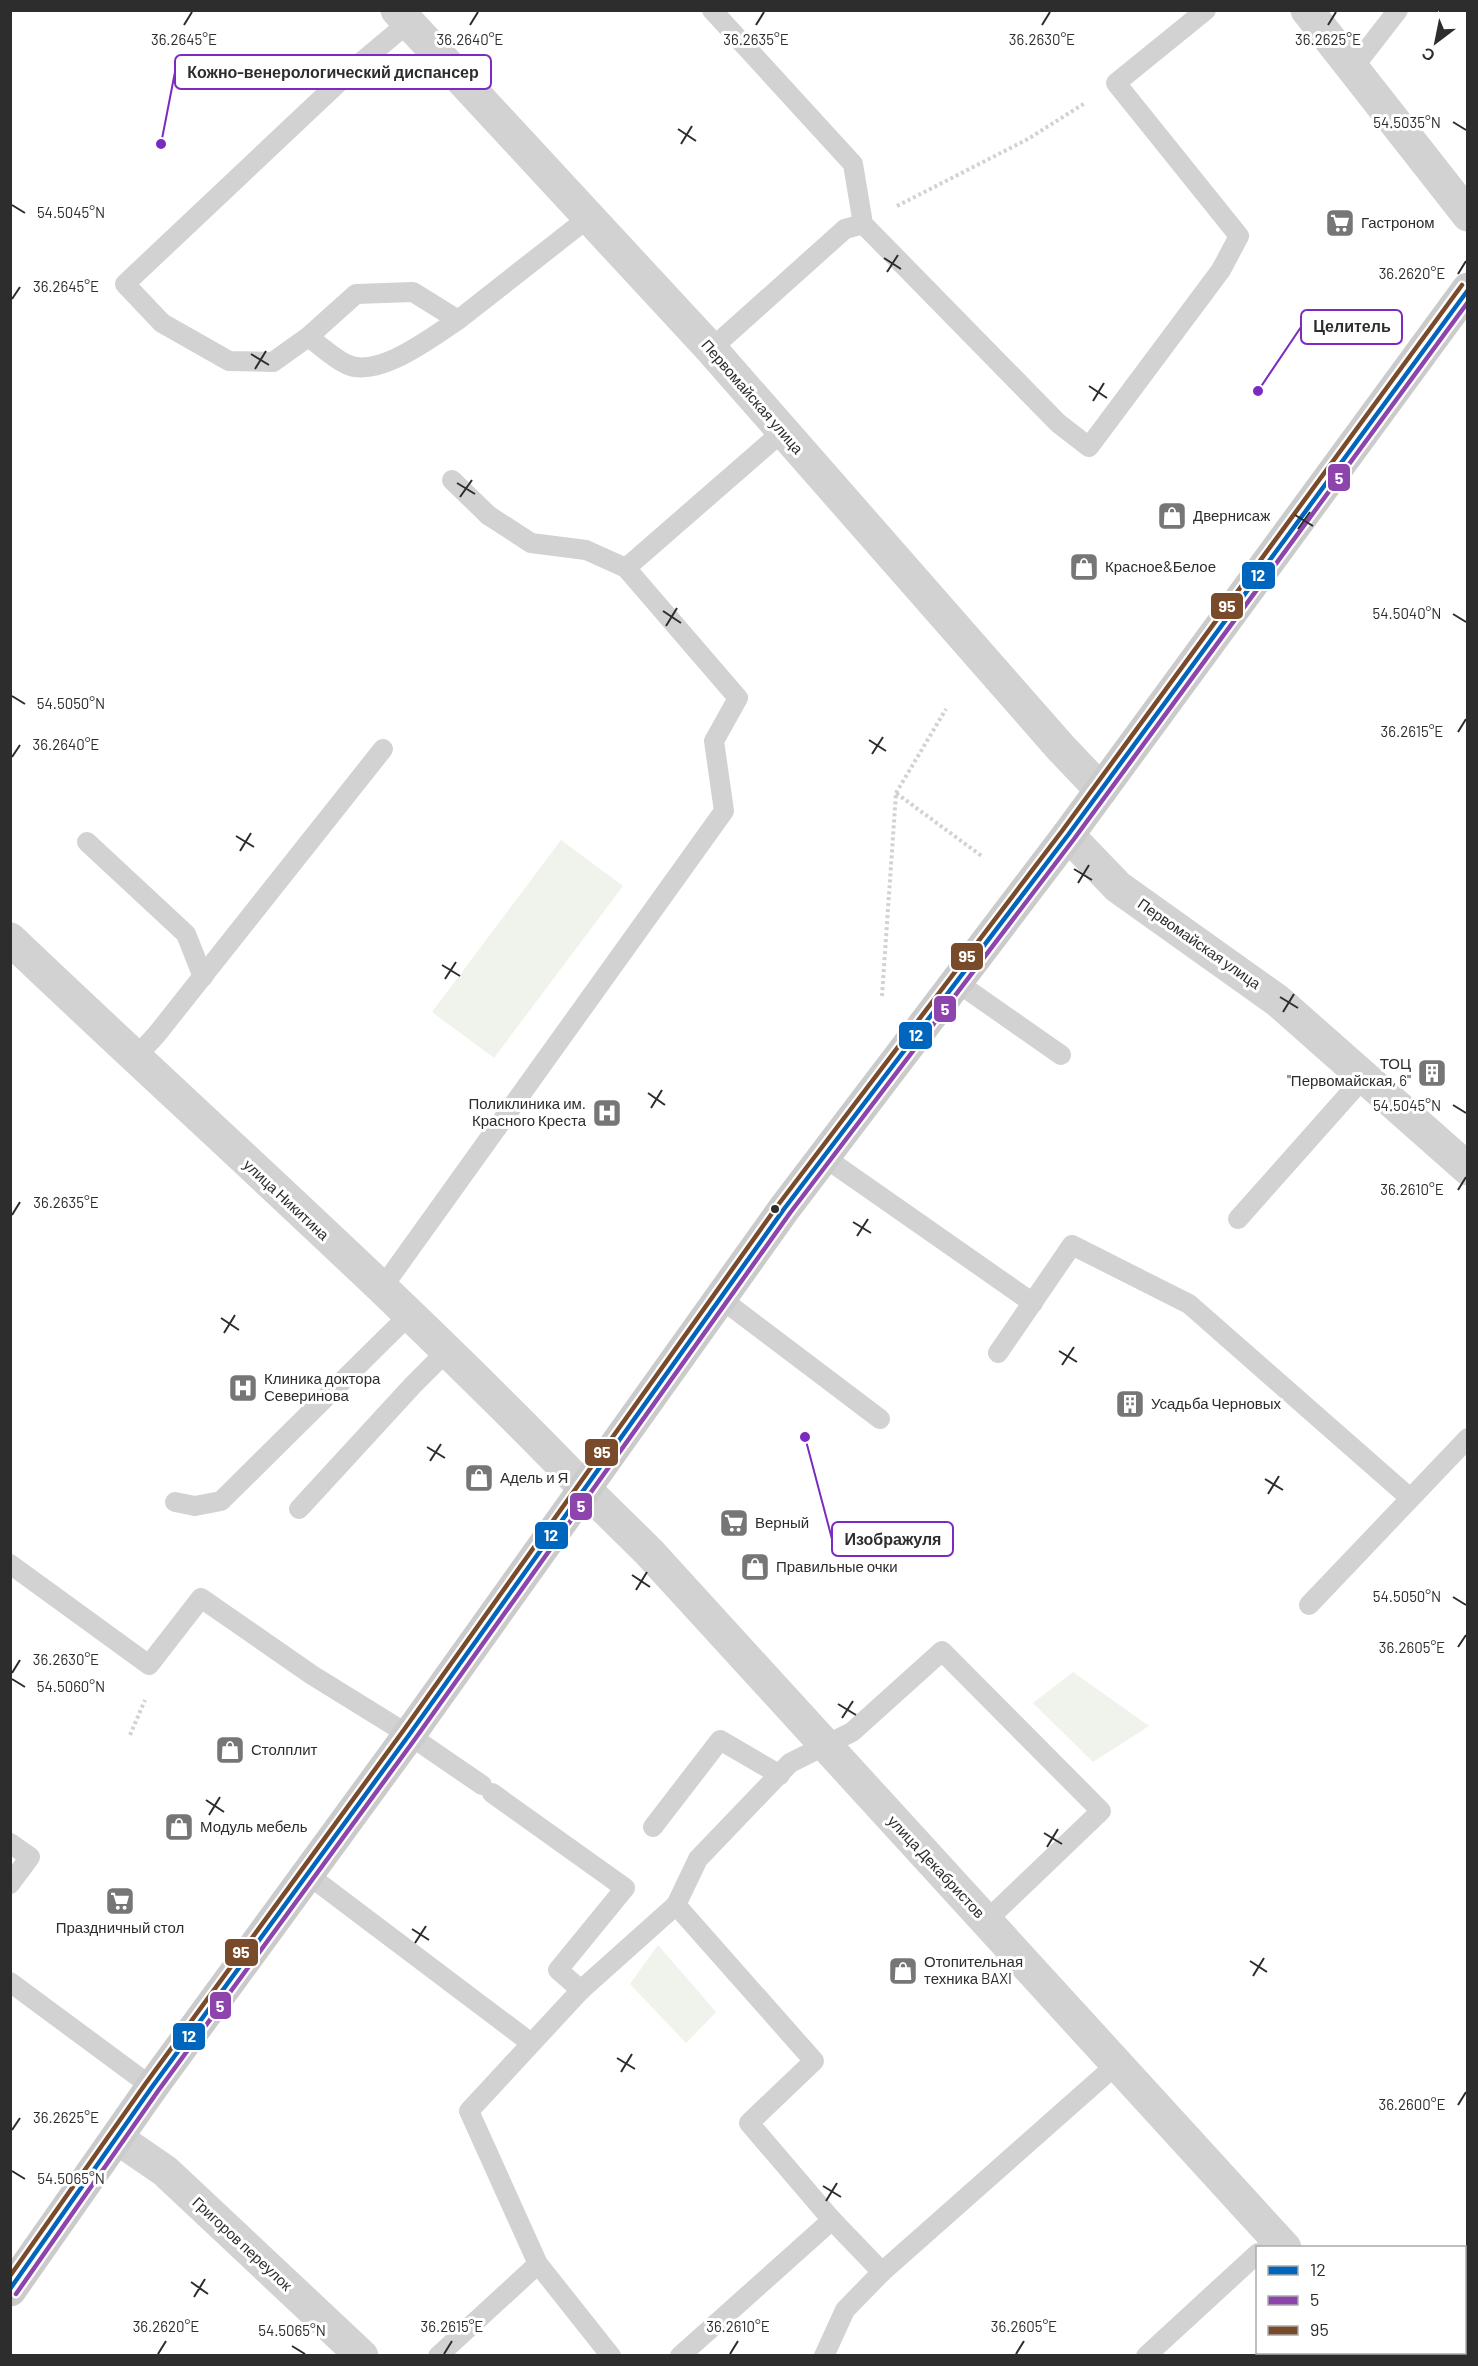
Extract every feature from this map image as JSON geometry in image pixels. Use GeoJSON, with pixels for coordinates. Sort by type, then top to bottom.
{"type":"FeatureCollection","features":[{"type":"Feature","properties":{"kind":"main road"},"geometry":{"type":"LineString","coordinates":[[10,2290],[152,2087],[409,1735],[720,1298],[1068,835],[1467,289]]}},
{"type":"Feature","properties":{"kind":"street"},"geometry":{"type":"LineString","coordinates":[[1307,10],[1467,215]]}},
{"type":"Feature","properties":{"kind":"street","name":"Первомайская улица"},"geometry":{"type":"LineString","coordinates":[[402,17],[711,350],[1101,790]]}},
{"type":"Feature","properties":{"kind":"street","name":"Первомайская улица"},"geometry":{"type":"LineString","coordinates":[[1068,835],[1118,887],[1278,1000],[1467,1169]]}},
{"type":"Feature","properties":{"kind":"street","name":"улица Никитина"},"geometry":{"type":"LineString","coordinates":[[10,939],[382,1288],[585,1489]]}},
{"type":"Feature","properties":{"kind":"street","name":"улица Декабристов"},"geometry":{"type":"LineString","coordinates":[[585,1489],[649,1552],[1117,2064],[1270,2246]]}},
{"type":"Feature","properties":{"kind":"street","name":"Григоров переулок"},"geometry":{"type":"LineString","coordinates":[[117,2138],[165,2171],[362,2355]]}},
{"type":"Feature","properties":{"kind":"lane"},"geometry":{"type":"LineString","coordinates":[[712,10],[853,164],[863,224],[1058,423],[1089,447],[1221,270],[1239,236],[1116,83],[1206,10]]}},
{"type":"Feature","properties":{"kind":"lane"},"geometry":{"type":"LineString","coordinates":[[1353,68],[1398,10]]}},
{"type":"Feature","properties":{"kind":"lane"},"geometry":{"type":"LineString","coordinates":[[402,17],[353,69],[126,284],[162,323],[229,361],[273,362],[308,337],[356,294],[413,292],[458,320]]}},
{"type":"Feature","properties":{"kind":"lane"},"geometry":{"type":"LineString","coordinates":[[308,337],[347,365],[371,368],[413,349],[458,320],[588,218]]}},
{"type":"Feature","properties":{"kind":"lane"},"geometry":{"type":"LineString","coordinates":[[711,350],[845,229],[863,224]]}},
{"type":"Feature","properties":{"kind":"lane"},"geometry":{"type":"LineString","coordinates":[[626,568],[782,432]]}},
{"type":"Feature","properties":{"kind":"lane"},"geometry":{"type":"LineString","coordinates":[[382,1288],[724,811],[714,741],[738,698],[626,568],[586,550],[531,543],[488,515],[452,480]]}},
{"type":"Feature","properties":{"kind":"lane"},"geometry":{"type":"LineString","coordinates":[[135,1058],[157,1035],[383,749]]}},
{"type":"Feature","properties":{"kind":"lane"},"geometry":{"type":"LineString","coordinates":[[87,842],[186,934],[203,977]]}},
{"type":"Feature","properties":{"kind":"lane"},"geometry":{"type":"LineString","coordinates":[[958,983],[1062,1055]]}},
{"type":"Feature","properties":{"kind":"lane"},"geometry":{"type":"LineString","coordinates":[[1238,1219],[1365,1076]]}},
{"type":"Feature","properties":{"kind":"lane"},"geometry":{"type":"LineString","coordinates":[[824,1157],[1033,1303]]}},
{"type":"Feature","properties":{"kind":"lane"},"geometry":{"type":"LineString","coordinates":[[998,1353],[1072,1245],[1189,1304],[1410,1498]]}},
{"type":"Feature","properties":{"kind":"lane"},"geometry":{"type":"LineString","coordinates":[[720,1298],[880,1419]]}},
{"type":"Feature","properties":{"kind":"lane"},"geometry":{"type":"LineString","coordinates":[[175,1502],[195,1506],[221,1501],[409,1315]]}},
{"type":"Feature","properties":{"kind":"lane"},"geometry":{"type":"LineString","coordinates":[[299,1509],[404,1394],[447,1351]]}},
{"type":"Feature","properties":{"kind":"lane"},"geometry":{"type":"LineString","coordinates":[[1309,1605],[1467,1438]]}},
{"type":"Feature","properties":{"kind":"lane"},"geometry":{"type":"LineString","coordinates":[[10,1564],[149,1665],[201,1598],[312,1675],[409,1735],[625,1888],[558,1970],[581,1990]]}},
{"type":"Feature","properties":{"kind":"lane"},"geometry":{"type":"LineString","coordinates":[[611,2355],[538,2264],[469,2111],[581,1990],[676,1905],[699,1858],[790,1763],[852,1732],[942,1651],[1101,1810],[986,1922]]}},
{"type":"Feature","properties":{"kind":"lane"},"geometry":{"type":"LineString","coordinates":[[653,1827],[720,1740],[780,1775]]}},
{"type":"Feature","properties":{"kind":"lane"},"geometry":{"type":"LineString","coordinates":[[10,1843],[30,1857],[10,1884]]}},
{"type":"Feature","properties":{"kind":"lane"},"geometry":{"type":"LineString","coordinates":[[307,1874],[531,2043]]}},
{"type":"Feature","properties":{"kind":"lane"},"geometry":{"type":"LineString","coordinates":[[676,1905],[814,2061],[749,2123],[832,2220],[882,2272]]}},
{"type":"Feature","properties":{"kind":"lane"},"geometry":{"type":"LineString","coordinates":[[10,1982],[152,2087]]}},
{"type":"Feature","properties":{"kind":"lane"},"geometry":{"type":"LineString","coordinates":[[824,2355],[845,2310],[882,2272],[1117,2064]]}},
{"type":"Feature","properties":{"kind":"lane"},"geometry":{"type":"LineString","coordinates":[[680,2355],[832,2220]]}},
{"type":"Feature","properties":{"kind":"lane"},"geometry":{"type":"LineString","coordinates":[[1146,2355],[1256,2258]]}},
{"type":"Feature","properties":{"kind":"lane"},"geometry":{"type":"LineString","coordinates":[[438,2355],[538,2264]]}},
{"type":"Feature","properties":{"kind":"path"},"geometry":{"type":"LineString","coordinates":[[863,224],[1028,139],[1116,83]]}},
{"type":"Feature","properties":{"kind":"path"},"geometry":{"type":"LineString","coordinates":[[882,996],[896,793],[946,709]]}},
{"type":"Feature","properties":{"kind":"path"},"geometry":{"type":"LineString","coordinates":[[896,793],[982,857]]}},
{"type":"Feature","properties":{"kind":"shaded area"},"geometry":{"type":"Polygon","coordinates":[[[561,840],[623,886],[494,1058],[432,1012],[561,840]]]}},
{"type":"Feature","properties":{"kind":"shaded area"},"geometry":{"type":"Polygon","coordinates":[[[1073,1672],[1149,1726],[1093,1762],[1033,1703],[1073,1672]]]}},
{"type":"Feature","properties":{"kind":"shaded area"},"geometry":{"type":"Polygon","coordinates":[[[658,1945],[716,2012],[686,2043],[630,1984],[658,1945]]]}},
{"type":"Feature","properties":{"kind":"transit line","name":"95"},"geometry":{"type":"LineString","coordinates":[[10,2276],[146,2083],[403,1731],[778,1205],[1062,831],[1462,285]]}},
{"type":"Feature","properties":{"kind":"transit line","name":"12"},"geometry":{"type":"LineString","coordinates":[[10,2289],[152,2087],[409,1735],[784,1209],[1068,835],[1468,290]]}},
{"type":"Feature","properties":{"kind":"transit line","name":"5"},"geometry":{"type":"LineString","coordinates":[[16,2294],[158,2091],[415,1739],[790,1213],[1074,839],[1468,302]]}},
{"type":"Feature","properties":{"kind":"place","name":"Кожно-венерологический диспансер"},"geometry":{"type":"Point","coordinates":[161,144]}},
{"type":"Feature","properties":{"kind":"place","name":"Гастроном"},"geometry":{"type":"Point","coordinates":[1340,223]}},
{"type":"Feature","properties":{"kind":"place","name":"Целитель"},"geometry":{"type":"Point","coordinates":[1258,391]}},
{"type":"Feature","properties":{"kind":"place","name":"Двернисаж"},"geometry":{"type":"Point","coordinates":[1172,516]}},
{"type":"Feature","properties":{"kind":"place","name":"Красное&Белое"},"geometry":{"type":"Point","coordinates":[1084,567]}},
{"type":"Feature","properties":{"kind":"place","name":"ТОЦ \"Первомайская, 6\""},"geometry":{"type":"Point","coordinates":[1432,1073]}},
{"type":"Feature","properties":{"kind":"place","name":"Поликлиника им. Красного Креста"},"geometry":{"type":"Point","coordinates":[607,1113]}},
{"type":"Feature","properties":{"kind":"place","name":"Клиника доктора Северинова"},"geometry":{"type":"Point","coordinates":[243,1388]}},
{"type":"Feature","properties":{"kind":"place","name":"Усадьба Черновых"},"geometry":{"type":"Point","coordinates":[1130,1404]}},
{"type":"Feature","properties":{"kind":"place","name":"Изображуля"},"geometry":{"type":"Point","coordinates":[805,1437]}},
{"type":"Feature","properties":{"kind":"place","name":"Адель и Я"},"geometry":{"type":"Point","coordinates":[479,1478]}},
{"type":"Feature","properties":{"kind":"place","name":"Верный"},"geometry":{"type":"Point","coordinates":[734,1523]}},
{"type":"Feature","properties":{"kind":"place","name":"Правильные очки"},"geometry":{"type":"Point","coordinates":[755,1567]}},
{"type":"Feature","properties":{"kind":"place","name":"Столплит"},"geometry":{"type":"Point","coordinates":[230,1750]}},
{"type":"Feature","properties":{"kind":"place","name":"Модуль мебель"},"geometry":{"type":"Point","coordinates":[179,1827]}},
{"type":"Feature","properties":{"kind":"place","name":"Праздничный стол"},"geometry":{"type":"Point","coordinates":[120,1901]}},
{"type":"Feature","properties":{"kind":"place","name":"Отопительная техника BAXI"},"geometry":{"type":"Point","coordinates":[903,1971]}}]}
